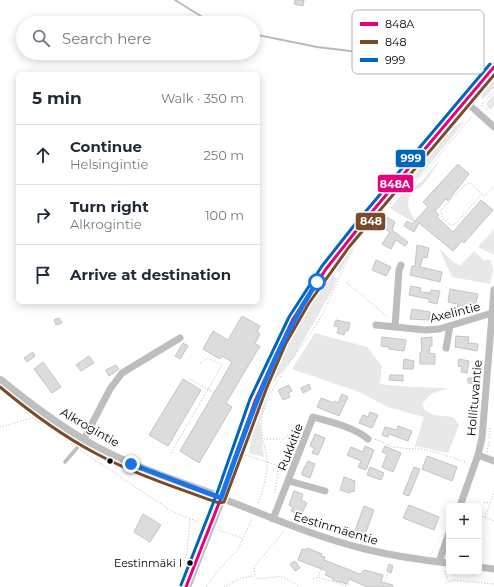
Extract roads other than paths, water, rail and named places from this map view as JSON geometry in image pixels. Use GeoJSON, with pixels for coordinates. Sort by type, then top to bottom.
{"type":"FeatureCollection","features":[{"type":"Feature","properties":{"kind":"main road"},"geometry":{"type":"LineString","coordinates":[[186,587],[221,498],[255,401],[285,336],[310,293],[326,269],[360,226],[494,67]]}},
{"type":"Feature","properties":{"kind":"main road","name":"Alkrogintie"},"geometry":{"type":"LineString","coordinates":[[0,381],[80,444],[221,498]]}},
{"type":"Feature","properties":{"kind":"street"},"geometry":{"type":"LineString","coordinates":[[465,101],[494,127]]}},
{"type":"Feature","properties":{"kind":"street"},"geometry":{"type":"LineString","coordinates":[[395,324],[399,270],[401,265]]}},
{"type":"Feature","properties":{"kind":"street","name":"Hollituvantie"},"geometry":{"type":"LineString","coordinates":[[461,503],[478,455],[482,438],[494,290]]}},
{"type":"Feature","properties":{"kind":"street","name":"Axelintie"},"geometry":{"type":"LineString","coordinates":[[376,325],[395,324],[426,330],[450,326],[492,314]]}},
{"type":"Feature","properties":{"kind":"street"},"geometry":{"type":"LineString","coordinates":[[446,348],[450,326]]}},
{"type":"Feature","properties":{"kind":"street"},"geometry":{"type":"LineString","coordinates":[[80,444],[110,389],[122,373],[180,338]]}},
{"type":"Feature","properties":{"kind":"street","name":"Rukkitie"},"geometry":{"type":"LineString","coordinates":[[273,519],[314,417],[363,435],[368,440]]}},
{"type":"Feature","properties":{"kind":"street"},"geometry":{"type":"LineString","coordinates":[[478,455],[494,461]]}},
{"type":"Feature","properties":{"kind":"street"},"geometry":{"type":"LineString","coordinates":[[288,481],[325,491]]}},
{"type":"Feature","properties":{"kind":"street","name":"Eestinmäentie"},"geometry":{"type":"LineString","coordinates":[[221,498],[329,539],[392,556],[446,563]]}},
{"type":"Feature","properties":{"kind":"street"},"geometry":{"type":"LineString","coordinates":[[439,562],[447,539]]}},
{"type":"Feature","properties":{"kind":"street"},"geometry":{"type":"LineString","coordinates":[[482,567],[494,569]]}},
{"type":"Feature","properties":{"kind":"lane"},"geometry":{"type":"LineString","coordinates":[[65,462],[80,444]]}},
{"type":"Feature","properties":{"kind":"waterway"},"geometry":{"type":"LineString","coordinates":[[175,0],[201,16]]}},
{"type":"Feature","properties":{"kind":"waterway"},"geometry":{"type":"LineString","coordinates":[[260,35],[317,47],[352,51]]}},
{"type":"Feature","properties":{"kind":"place","name":"Eestinmäki I"},"geometry":{"type":"Point","coordinates":[190,563]}}]}
